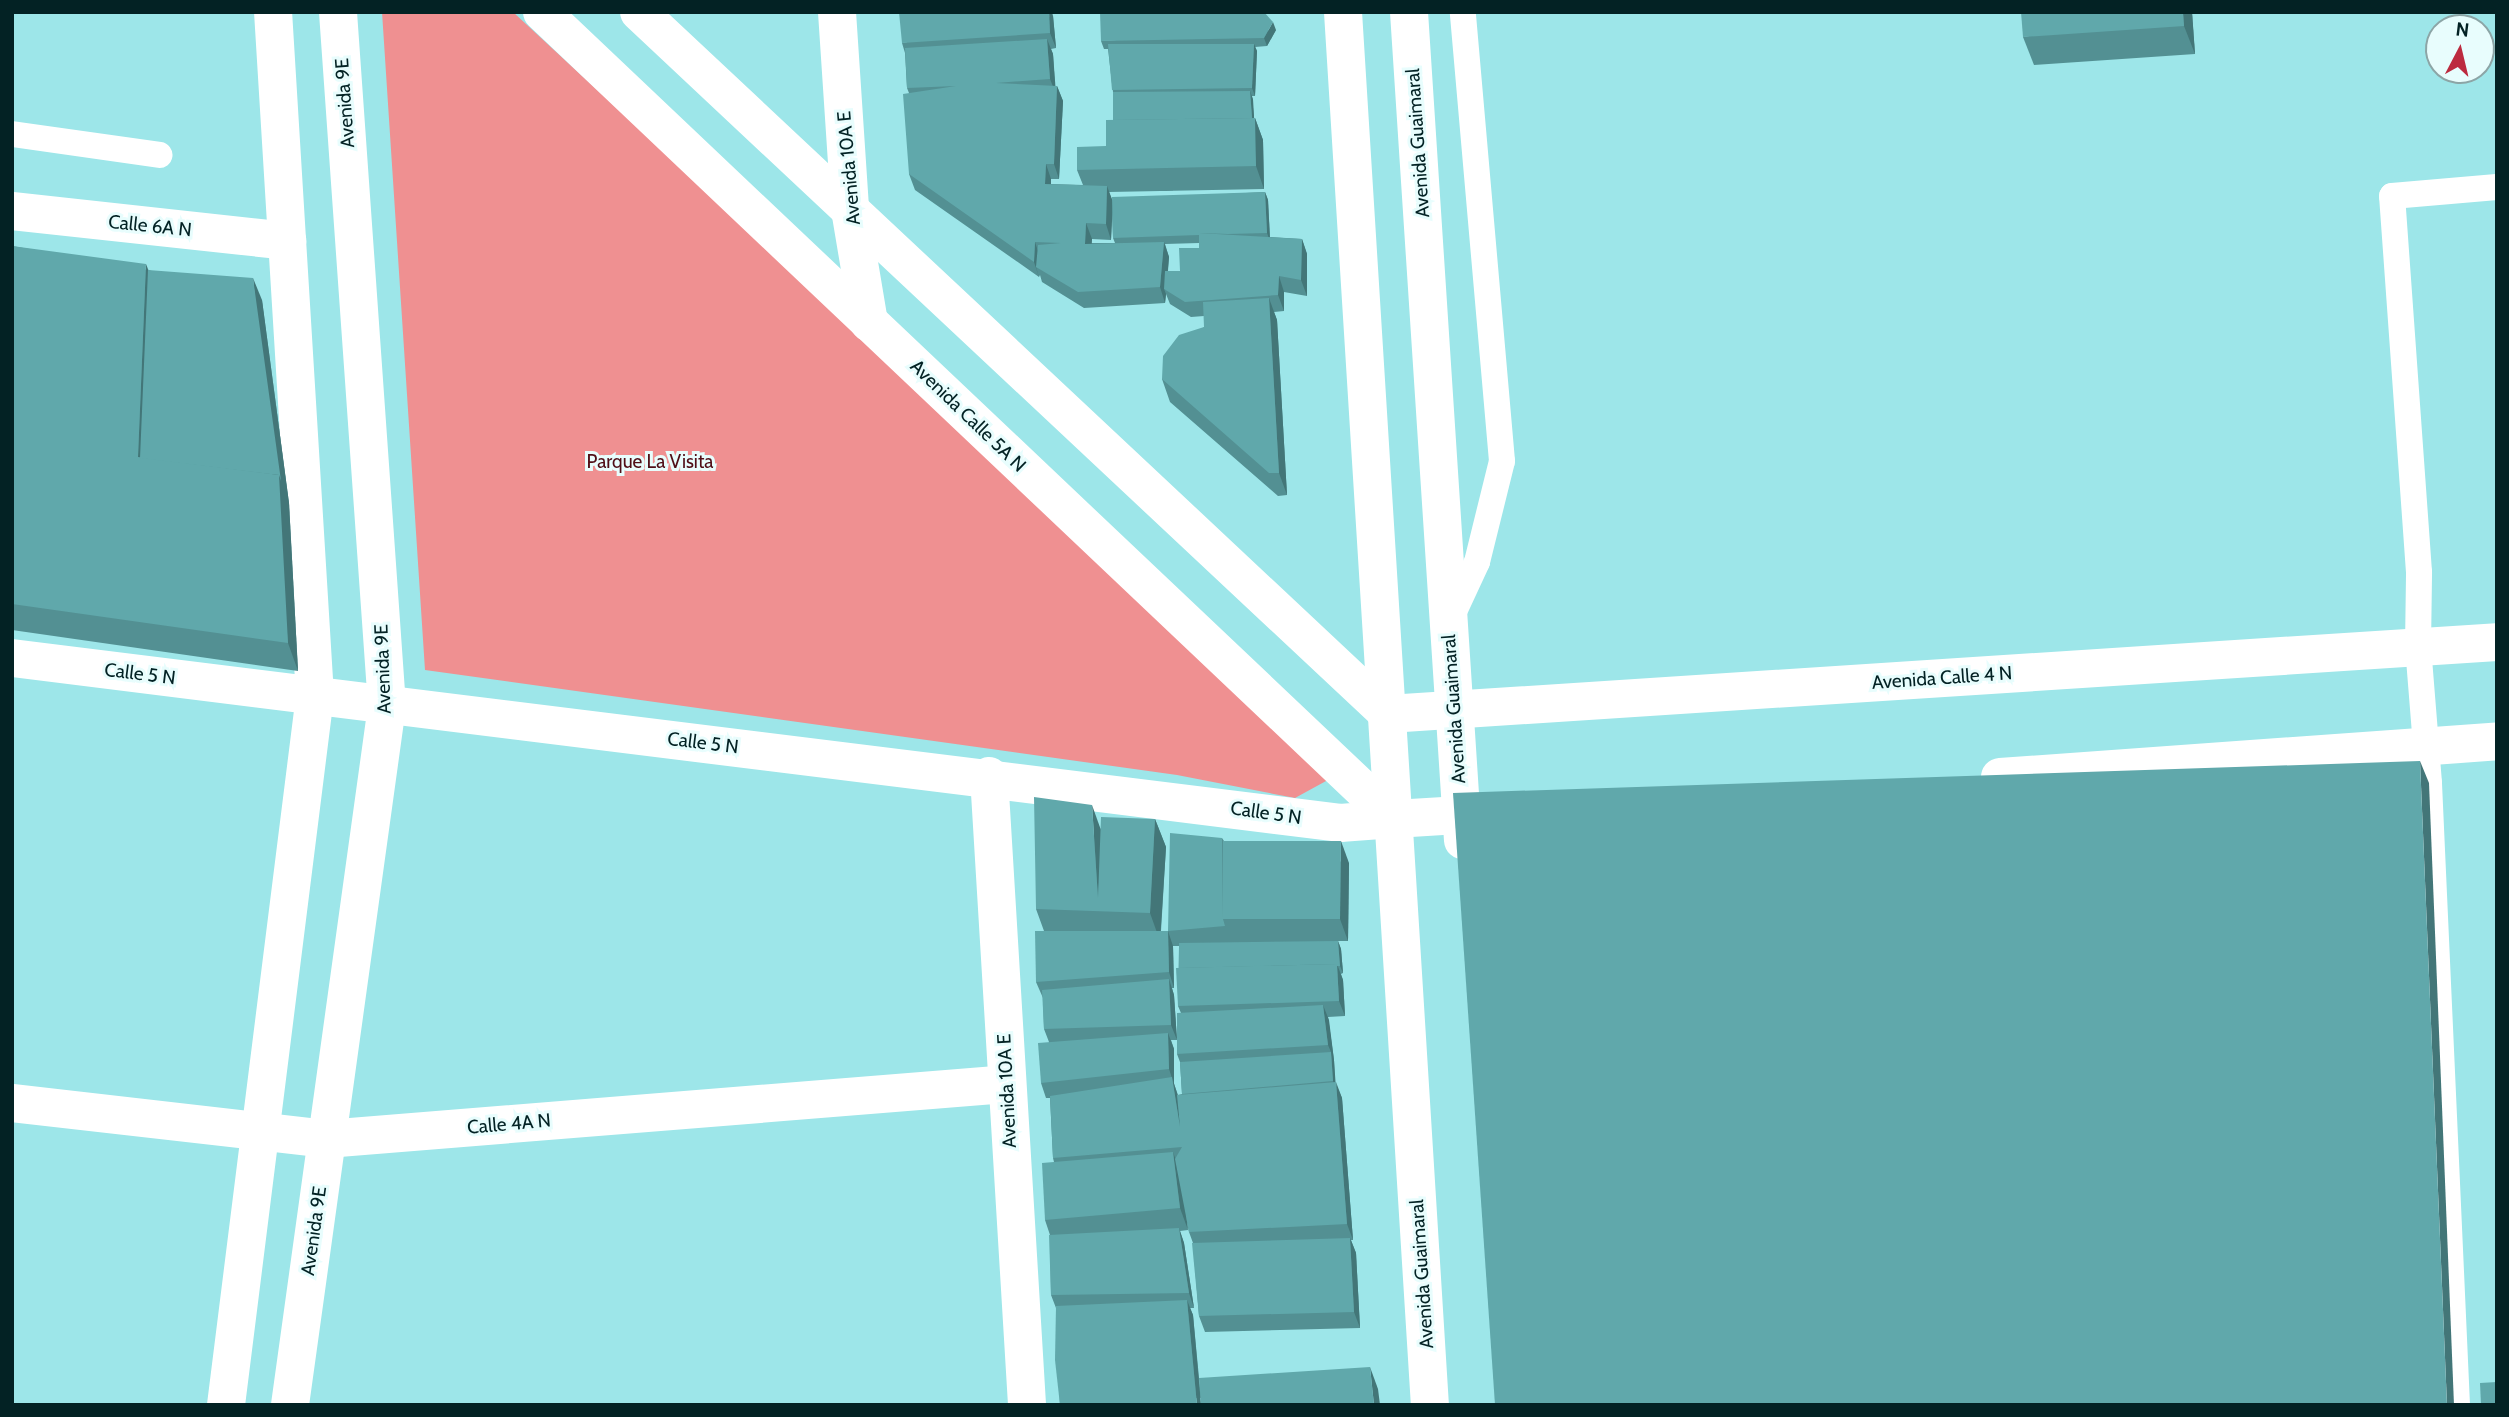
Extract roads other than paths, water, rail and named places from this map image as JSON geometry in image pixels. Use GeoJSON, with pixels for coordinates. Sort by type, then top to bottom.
{"type":"FeatureCollection","features":[{"type":"Feature","properties":{"kind":"street"},"geometry":{"type":"LineString","coordinates":[[226,1405],[315,696],[273,12]]}},
{"type":"Feature","properties":{"kind":"street","name":"Avenida 9E"},"geometry":{"type":"LineString","coordinates":[[290,1405],[387,706],[338,12]]}},
{"type":"Feature","properties":{"kind":"street","name":"Avenida Calle 5A N"},"geometry":{"type":"LineString","coordinates":[[542,12],[1394,819]]}},
{"type":"Feature","properties":{"kind":"street"},"geometry":{"type":"LineString","coordinates":[[639,12],[1388,714]]}},
{"type":"Feature","properties":{"kind":"street","name":"Avenida 10A E"},"geometry":{"type":"LineString","coordinates":[[837,12],[850,209],[869,322]]}},
{"type":"Feature","properties":{"kind":"street","name":"Avenida Guaimaral"},"geometry":{"type":"LineString","coordinates":[[1343,12],[1430,1405]]}},
{"type":"Feature","properties":{"kind":"street","name":"Avenida Guaimaral"},"geometry":{"type":"LineString","coordinates":[[1409,12],[1465,870]]}},
{"type":"Feature","properties":{"kind":"street","name":"Calle 6A N"},"geometry":{"type":"LineString","coordinates":[[12,211],[287,241]]}},
{"type":"Feature","properties":{"kind":"street","name":"Avenida Calle 4 N"},"geometry":{"type":"LineString","coordinates":[[1388,714],[2497,642]]}},
{"type":"Feature","properties":{"kind":"street","name":"Calle 5 N"},"geometry":{"type":"LineString","coordinates":[[12,658],[387,706],[989,776],[1340,823],[1394,819]]}},
{"type":"Feature","properties":{"kind":"street"},"geometry":{"type":"LineString","coordinates":[[1957,780],[2497,741]]}},
{"type":"Feature","properties":{"kind":"street","name":"Avenida 10A E"},"geometry":{"type":"LineString","coordinates":[[989,776],[1027,1405]]}},
{"type":"Feature","properties":{"kind":"street"},"geometry":{"type":"LineString","coordinates":[[1394,819],[1544,809]]}},
{"type":"Feature","properties":{"kind":"street","name":"Calle 4A N"},"geometry":{"type":"LineString","coordinates":[[12,1103],[326,1139],[1006,1084]]}},
{"type":"Feature","properties":{"kind":"lane"},"geometry":{"type":"LineString","coordinates":[[1448,623],[1477,562],[1502,461],[1463,12]]}},
{"type":"Feature","properties":{"kind":"lane"},"geometry":{"type":"LineString","coordinates":[[12,134],[160,156]]}},
{"type":"Feature","properties":{"kind":"lane"},"geometry":{"type":"LineString","coordinates":[[2457,1405],[2426,746],[2418,647],[2419,572],[2392,196],[2497,187]]}},
{"type":"Feature","properties":{"kind":"park label","name":"Parque La Visita"},"geometry":{"type":"Point","coordinates":[650,462]}}]}
